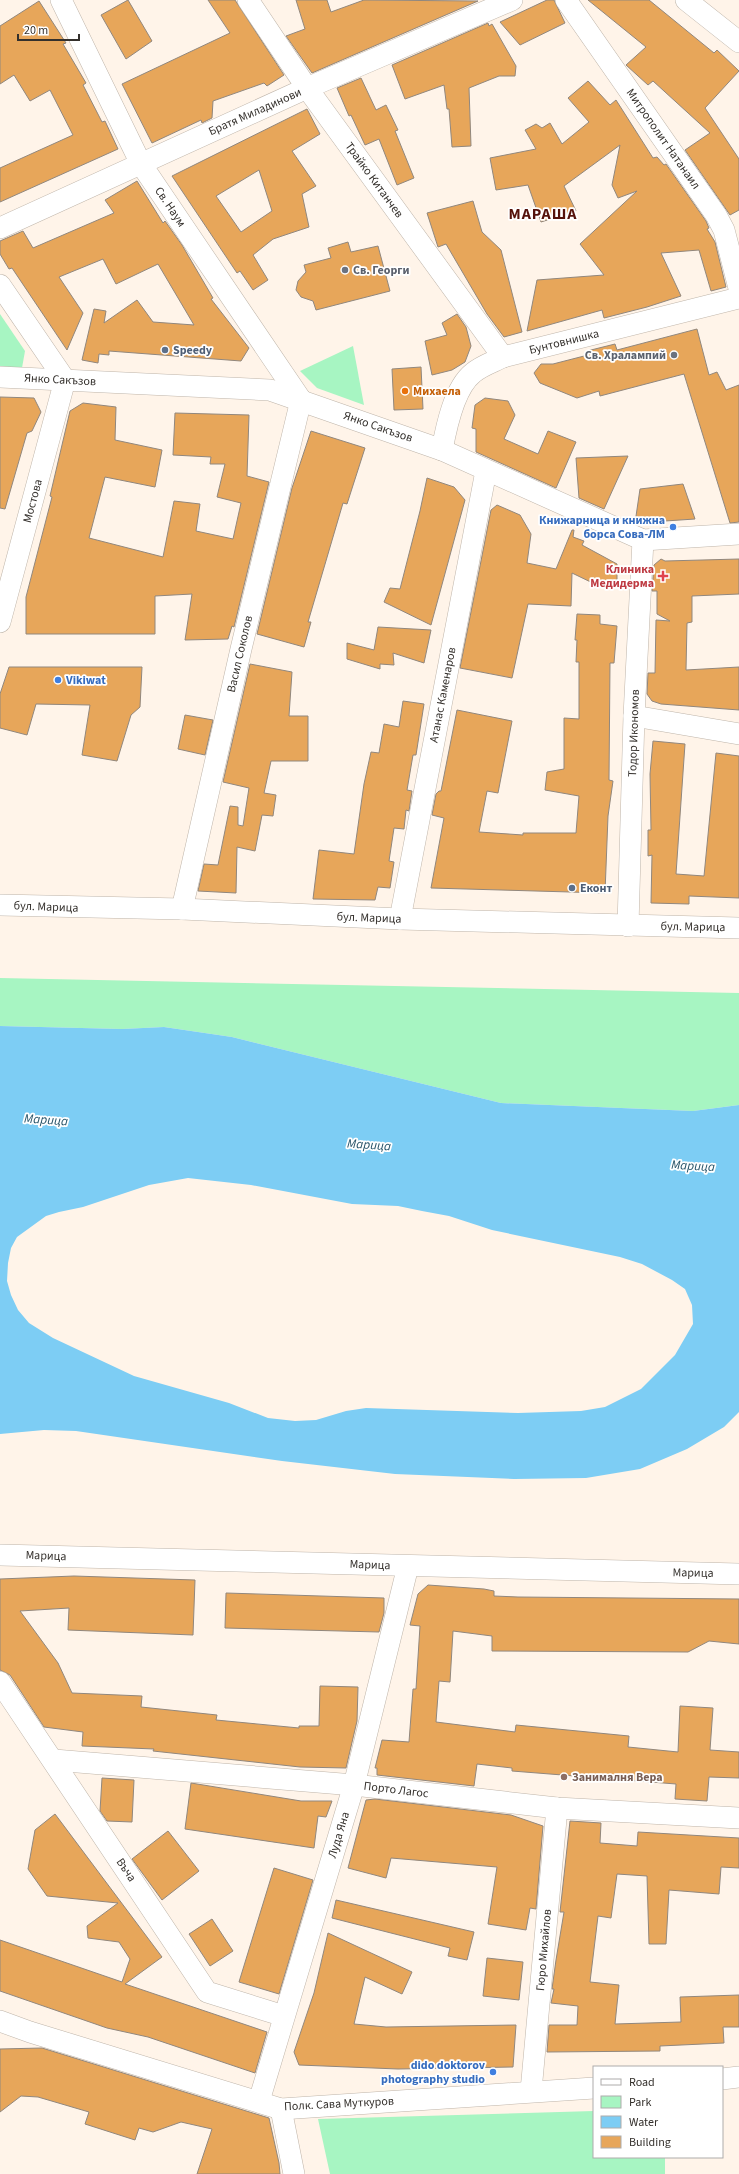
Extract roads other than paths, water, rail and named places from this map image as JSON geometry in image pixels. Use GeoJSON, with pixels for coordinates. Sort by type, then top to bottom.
{"type":"FeatureCollection","features":[{"type":"Feature","properties":{"kind":"street","name":"Св. Наум"},"geometry":{"type":"LineString","coordinates":[[61,0],[141,164],[301,400]]}},
{"type":"Feature","properties":{"kind":"street","name":"Трайко Китанчев"},"geometry":{"type":"LineString","coordinates":[[248,0],[307,88],[503,357]]}},
{"type":"Feature","properties":{"kind":"street","name":"Братя Миладинови"},"geometry":{"type":"LineString","coordinates":[[0,228],[307,88],[512,0]]}},
{"type":"Feature","properties":{"kind":"street","name":"Митрополит Натанаил"},"geometry":{"type":"LineString","coordinates":[[566,0],[716,215],[731,225],[739,288]]}},
{"type":"Feature","properties":{"kind":"street"},"geometry":{"type":"LineString","coordinates":[[686,0],[739,42]]}},
{"type":"Feature","properties":{"kind":"street"},"geometry":{"type":"LineString","coordinates":[[0,286],[65,380]]}},
{"type":"Feature","properties":{"kind":"street","name":"Бунтовнишка"},"geometry":{"type":"LineString","coordinates":[[442,450],[447,424],[457,395],[472,374],[503,357],[739,298]]}},
{"type":"Feature","properties":{"kind":"street","name":"Янко Сакъзов"},"geometry":{"type":"LineString","coordinates":[[0,377],[270,390],[442,450],[643,540],[739,534]]}},
{"type":"Feature","properties":{"kind":"street","name":"Мостова"},"geometry":{"type":"LineString","coordinates":[[0,622],[65,380]]}},
{"type":"Feature","properties":{"kind":"street","name":"Васил Соколов"},"geometry":{"type":"LineString","coordinates":[[182,910],[241,649],[301,400]]}},
{"type":"Feature","properties":{"kind":"street","name":"Атанас Каменаров"},"geometry":{"type":"LineString","coordinates":[[400,919],[486,471]]}},
{"type":"Feature","properties":{"kind":"street","name":"Тодор Икономов"},"geometry":{"type":"LineString","coordinates":[[628,926],[634,716],[643,540]]}},
{"type":"Feature","properties":{"kind":"street"},"geometry":{"type":"LineString","coordinates":[[634,716],[739,734]]}},
{"type":"Feature","properties":{"kind":"street","name":"бул. Марица"},"geometry":{"type":"LineString","coordinates":[[0,905],[182,910],[400,919],[739,928]]}},
{"type":"Feature","properties":{"kind":"street","name":"Марица"},"geometry":{"type":"LineString","coordinates":[[0,1555],[739,1574]]}},
{"type":"Feature","properties":{"kind":"street","name":"Луда Яна"},"geometry":{"type":"LineString","coordinates":[[259,2101],[354,1785],[408,1566]]}},
{"type":"Feature","properties":{"kind":"street","name":"Въча"},"geometry":{"type":"LineString","coordinates":[[0,1682],[54,1760],[207,1992],[284,2016]]}},
{"type":"Feature","properties":{"kind":"street","name":"Порто Лагос"},"geometry":{"type":"LineString","coordinates":[[54,1760],[354,1785],[557,1808],[739,1818]]}},
{"type":"Feature","properties":{"kind":"street","name":"Гюро Михайлов"},"geometry":{"type":"LineString","coordinates":[[531,2091],[557,1808]]}},
{"type":"Feature","properties":{"kind":"street","name":"Полк. Сава Муткуров"},"geometry":{"type":"LineString","coordinates":[[0,2021],[30,2032],[281,2109],[531,2091],[593,2088]]}},
{"type":"Feature","properties":{"kind":"street"},"geometry":{"type":"LineString","coordinates":[[723,2078],[739,2077]]}},
{"type":"Feature","properties":{"kind":"street"},"geometry":{"type":"LineString","coordinates":[[281,2109],[294,2174]]}},
{"type":"Feature","properties":{"kind":"water"},"geometry":{"type":"Polygon","coordinates":[[[0,1026],[122,1029],[164,1027],[232,1037],[501,1103],[693,1111],[739,1105],[739,1412],[724,1427],[687,1449],[640,1469],[586,1478],[514,1479],[395,1474],[282,1461],[76,1431],[44,1430],[0,1434],[0,1026]],[[188,1178],[149,1185],[83,1207],[46,1216],[17,1237],[11,1248],[7,1281],[11,1295],[18,1310],[29,1323],[53,1338],[134,1376],[229,1403],[268,1418],[295,1421],[316,1420],[346,1411],[366,1408],[518,1413],[581,1411],[605,1407],[641,1389],[675,1355],[693,1324],[692,1305],[685,1289],[672,1280],[642,1264],[620,1257],[492,1230],[449,1216],[398,1206],[352,1204],[251,1185],[188,1178]]]}},
{"type":"Feature","properties":{"kind":"place","name":"Св. Георги"},"geometry":{"type":"Point","coordinates":[345,270]}},
{"type":"Feature","properties":{"kind":"place","name":"Speedy"},"geometry":{"type":"Point","coordinates":[165,350]}},
{"type":"Feature","properties":{"kind":"place","name":"Св. Хралампий"},"geometry":{"type":"Point","coordinates":[674,355]}},
{"type":"Feature","properties":{"kind":"place","name":"Михаела"},"geometry":{"type":"Point","coordinates":[405,391]}},
{"type":"Feature","properties":{"kind":"place","name":"Книжарница и книжна борса Сова-ЛМ"},"geometry":{"type":"Point","coordinates":[673,527]}},
{"type":"Feature","properties":{"kind":"place","name":"Клиника Медидерма"},"geometry":{"type":"Point","coordinates":[663,576]}},
{"type":"Feature","properties":{"kind":"place","name":"Vikiwat"},"geometry":{"type":"Point","coordinates":[58,680]}},
{"type":"Feature","properties":{"kind":"place","name":"Еконт"},"geometry":{"type":"Point","coordinates":[572,888]}},
{"type":"Feature","properties":{"kind":"place","name":"Занималня Вера"},"geometry":{"type":"Point","coordinates":[564,1777]}},
{"type":"Feature","properties":{"kind":"place","name":"dido doktorov photography studio"},"geometry":{"type":"Point","coordinates":[493,2072]}},
{"type":"Feature","properties":{"kind":"district","name":"МАРАША"},"geometry":{"type":"Point","coordinates":[543,214]}}]}
